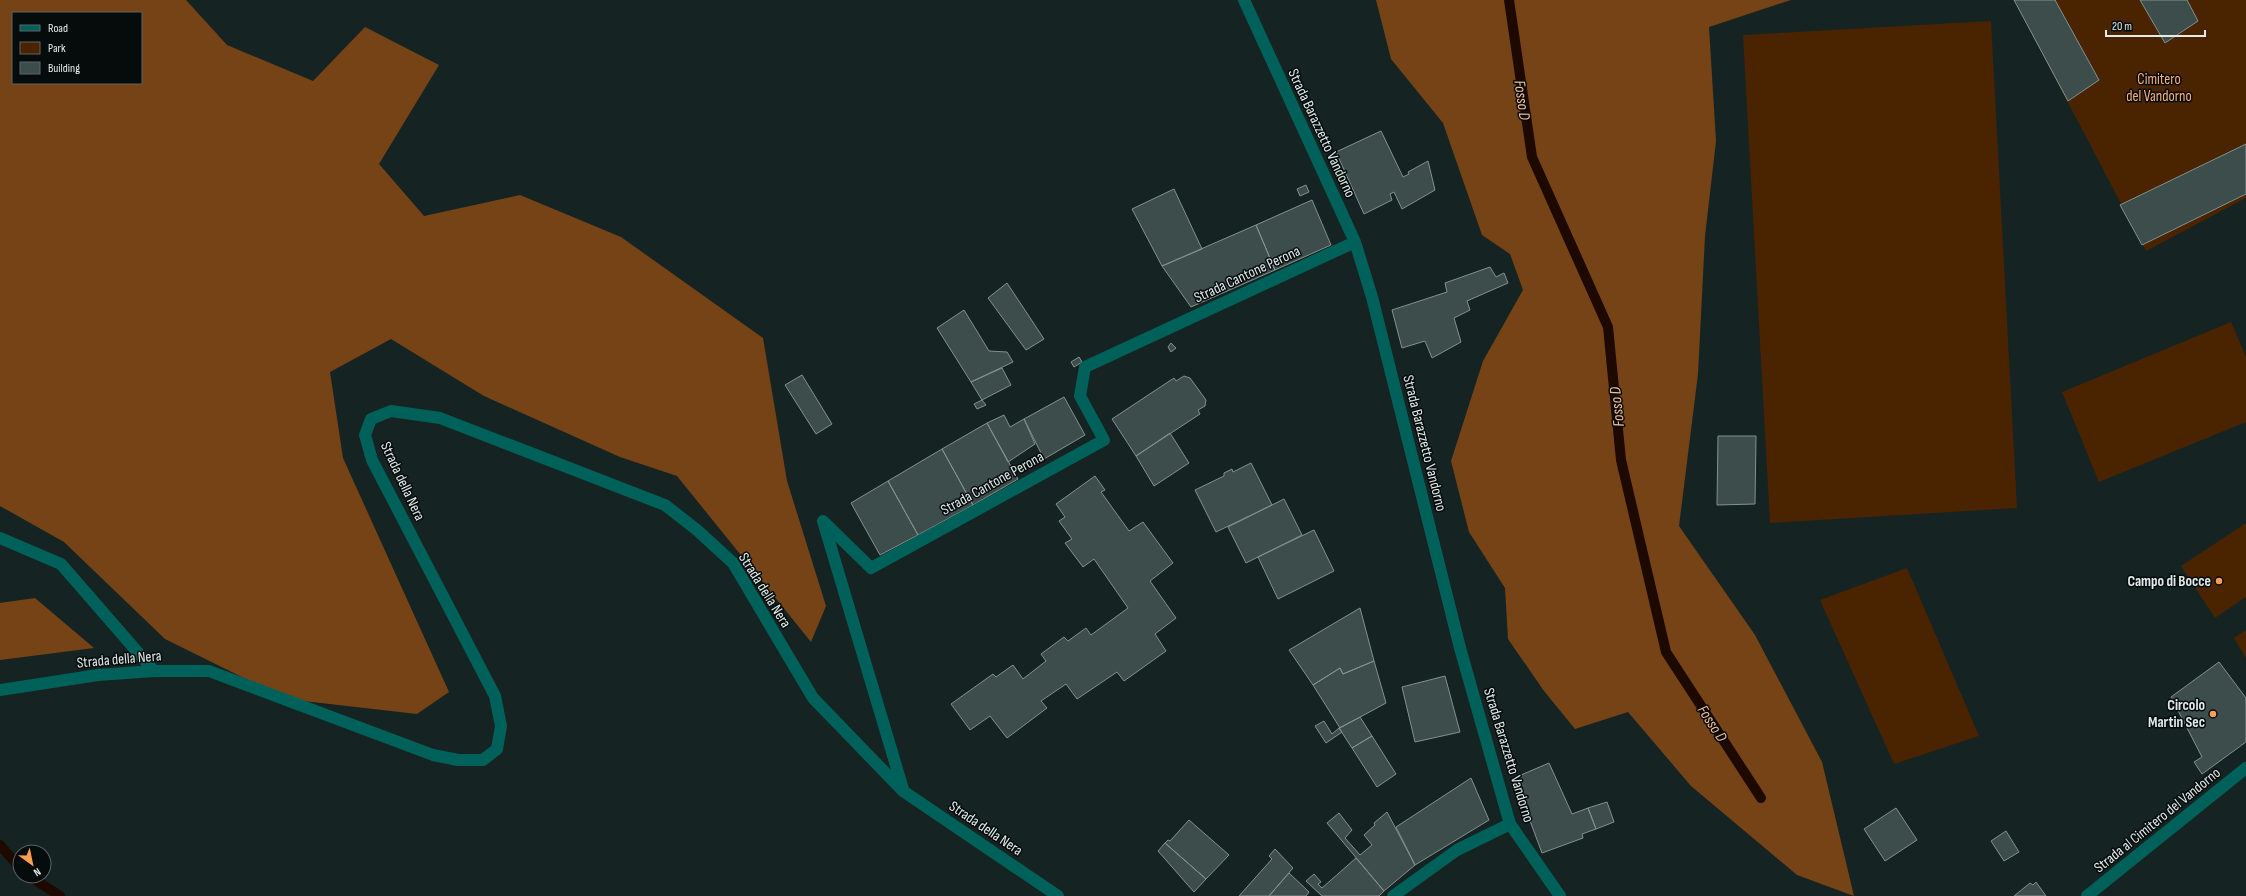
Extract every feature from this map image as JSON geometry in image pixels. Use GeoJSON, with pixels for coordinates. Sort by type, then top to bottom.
{"type":"FeatureCollection","features":[{"type":"Feature","properties":{"kind":"street","name":"Strada Barazzetto Vandorno"},"geometry":{"type":"LineString","coordinates":[[1244,0],[1355,242],[1372,297],[1460,648],[1510,824],[1560,896]]}},
{"type":"Feature","properties":{"kind":"street","name":"Strada Cantone Perona"},"geometry":{"type":"LineString","coordinates":[[904,791],[823,521],[871,568],[1104,440],[1080,396],[1085,367],[1355,242]]}},
{"type":"Feature","properties":{"kind":"street","name":"Strada della Nera"},"geometry":{"type":"LineString","coordinates":[[0,690],[98,675],[154,671],[209,671],[433,755],[458,760],[483,760],[497,749],[500,726],[495,696],[372,460],[365,435],[371,419],[392,410],[440,418],[665,505],[697,530],[733,563],[814,698],[904,791],[1058,896]]}},
{"type":"Feature","properties":{"kind":"street"},"geometry":{"type":"LineString","coordinates":[[0,538],[61,564],[154,671]]}},
{"type":"Feature","properties":{"kind":"street","name":"Strada al Cimitero del Vandorno"},"geometry":{"type":"LineString","coordinates":[[2087,896],[2246,768]]}},
{"type":"Feature","properties":{"kind":"street"},"geometry":{"type":"LineString","coordinates":[[1393,896],[1458,850],[1510,824]]}},
{"type":"Feature","properties":{"kind":"green space","name":"Cimitero del Vandorno"},"geometry":{"type":"Polygon","coordinates":[[[2014,0],[2246,0],[2246,198],[2146,251],[2014,0]]]}},
{"type":"Feature","properties":{"kind":"green space"},"geometry":{"type":"Polygon","coordinates":[[[1991,21],[2017,508],[1770,523],[1743,35],[1991,21]]]}},
{"type":"Feature","properties":{"kind":"green space"},"geometry":{"type":"Polygon","coordinates":[[[2231,322],[2246,357],[2246,422],[2099,482],[2062,392],[2231,322]]]}},
{"type":"Feature","properties":{"kind":"green space","name":"Campo di Bocce"},"geometry":{"type":"Polygon","coordinates":[[[2246,523],[2246,597],[2215,618],[2181,566],[2246,523]]]}},
{"type":"Feature","properties":{"kind":"green space"},"geometry":{"type":"Polygon","coordinates":[[[1907,568],[1979,736],[1894,764],[1820,600],[1907,568]]]}},
{"type":"Feature","properties":{"kind":"green space"},"geometry":{"type":"Polygon","coordinates":[[[2246,630],[2246,658],[2234,638],[2246,630]]]}},
{"type":"Feature","properties":{"kind":"shaded area"},"geometry":{"type":"Polygon","coordinates":[[[0,0],[186,0],[227,45],[313,81],[365,27],[439,65],[379,164],[424,216],[520,195],[621,237],[763,338],[787,481],[826,606],[811,642],[677,476],[620,457],[484,396],[391,339],[330,372],[343,458],[449,692],[417,714],[286,699],[165,639],[64,542],[0,506],[0,0]]]}},
{"type":"Feature","properties":{"kind":"shaded area"},"geometry":{"type":"Polygon","coordinates":[[[1376,0],[1791,0],[1709,27],[1716,141],[1705,236],[1698,374],[1679,526],[1755,635],[1822,762],[1854,896],[1797,875],[1691,786],[1628,712],[1575,729],[1544,691],[1508,639],[1505,588],[1469,532],[1451,461],[1483,361],[1523,290],[1510,254],[1482,235],[1443,123],[1391,59],[1376,0]]]}},
{"type":"Feature","properties":{"kind":"shaded area"},"geometry":{"type":"Polygon","coordinates":[[[35,598],[94,648],[0,660],[0,603],[35,598]]]}},
{"type":"Feature","properties":{"kind":"building"},"geometry":{"type":"Polygon","coordinates":[[[2014,0],[2055,0],[2099,80],[2068,101],[2014,0]]]}},
{"type":"Feature","properties":{"kind":"building"},"geometry":{"type":"Polygon","coordinates":[[[2140,0],[2187,0],[2198,21],[2165,43],[2140,0]]]}},
{"type":"Feature","properties":{"kind":"building"},"geometry":{"type":"Polygon","coordinates":[[[1381,131],[1403,177],[1409,174],[1408,172],[1428,161],[1435,190],[1402,209],[1394,192],[1390,194],[1392,200],[1364,214],[1336,152],[1381,131]]]}},
{"type":"Feature","properties":{"kind":"building"},"geometry":{"type":"Polygon","coordinates":[[[2246,144],[2246,194],[2142,245],[2120,205],[2246,144]]]}},
{"type":"Feature","properties":{"kind":"building"},"geometry":{"type":"Polygon","coordinates":[[[1306,185],[1309,192],[1300,196],[1297,189],[1306,185]]]}},
{"type":"Feature","properties":{"kind":"building"},"geometry":{"type":"Polygon","coordinates":[[[1174,189],[1202,249],[1162,266],[1132,209],[1174,189]]]}},
{"type":"Feature","properties":{"kind":"building"},"geometry":{"type":"Polygon","coordinates":[[[1312,200],[1331,245],[1275,270],[1256,225],[1312,200]]]}},
{"type":"Feature","properties":{"kind":"building"},"geometry":{"type":"Polygon","coordinates":[[[1256,225],[1275,270],[1191,307],[1162,266],[1256,225]]]}},
{"type":"Feature","properties":{"kind":"building"},"geometry":{"type":"Polygon","coordinates":[[[1490,267],[1496,277],[1504,273],[1508,283],[1467,301],[1470,310],[1454,318],[1461,342],[1432,358],[1425,341],[1402,348],[1392,310],[1447,292],[1445,283],[1490,267]]]}},
{"type":"Feature","properties":{"kind":"building"},"geometry":{"type":"Polygon","coordinates":[[[1007,283],[1044,339],[1026,350],[988,298],[1007,283]]]}},
{"type":"Feature","properties":{"kind":"building"},"geometry":{"type":"Polygon","coordinates":[[[964,310],[989,351],[1007,352],[1013,362],[971,382],[937,328],[964,310]]]}},
{"type":"Feature","properties":{"kind":"building"},"geometry":{"type":"Polygon","coordinates":[[[1171,343],[1176,348],[1171,352],[1168,347],[1171,343]]]}},
{"type":"Feature","properties":{"kind":"building"},"geometry":{"type":"Polygon","coordinates":[[[1079,357],[1082,362],[1074,367],[1071,362],[1079,357]]]}},
{"type":"Feature","properties":{"kind":"building"},"geometry":{"type":"Polygon","coordinates":[[[1002,368],[1011,385],[982,400],[971,382],[1002,368]]]}},
{"type":"Feature","properties":{"kind":"building"},"geometry":{"type":"Polygon","coordinates":[[[802,375],[832,424],[816,434],[785,385],[802,375]]]}},
{"type":"Feature","properties":{"kind":"building"},"geometry":{"type":"Polygon","coordinates":[[[1184,376],[1190,378],[1206,400],[1205,406],[1198,410],[1200,414],[1136,456],[1112,419],[1174,378],[1176,381],[1184,376]]]}},
{"type":"Feature","properties":{"kind":"building"},"geometry":{"type":"Polygon","coordinates":[[[1064,397],[1085,435],[1044,459],[1024,419],[1064,397]]]}},
{"type":"Feature","properties":{"kind":"building"},"geometry":{"type":"Polygon","coordinates":[[[982,400],[986,405],[977,409],[974,404],[982,400]]]}},
{"type":"Feature","properties":{"kind":"building"},"geometry":{"type":"Polygon","coordinates":[[[1004,415],[1010,427],[1024,419],[1035,444],[1008,462],[987,423],[1004,415]]]}},
{"type":"Feature","properties":{"kind":"building"},"geometry":{"type":"Polygon","coordinates":[[[987,423],[1018,479],[973,505],[942,449],[987,423]]]}},
{"type":"Feature","properties":{"kind":"building"},"geometry":{"type":"Polygon","coordinates":[[[1170,433],[1189,463],[1154,486],[1136,456],[1170,433]]]}},
{"type":"Feature","properties":{"kind":"building"},"geometry":{"type":"Polygon","coordinates":[[[1718,436],[1756,436],[1755,504],[1717,505],[1718,436]]]}},
{"type":"Feature","properties":{"kind":"building"},"geometry":{"type":"Polygon","coordinates":[[[942,449],[973,505],[918,535],[888,481],[942,449]]]}},
{"type":"Feature","properties":{"kind":"building"},"geometry":{"type":"Polygon","coordinates":[[[1251,463],[1272,505],[1216,532],[1195,490],[1224,476],[1224,473],[1232,469],[1233,472],[1251,463]]]}},
{"type":"Feature","properties":{"kind":"building"},"geometry":{"type":"Polygon","coordinates":[[[1095,476],[1105,490],[1101,492],[1129,531],[1143,522],[1173,563],[1150,581],[1176,618],[1155,634],[1166,651],[1124,681],[1117,672],[1077,699],[1066,684],[1041,701],[1047,708],[1007,738],[990,716],[970,730],[951,704],[993,674],[996,677],[1013,665],[1023,679],[1046,661],[1041,654],[1064,637],[1068,641],[1086,628],[1091,635],[1128,608],[1094,559],[1083,567],[1065,543],[1072,539],[1059,521],[1065,517],[1056,504],[1095,476]]]}},
{"type":"Feature","properties":{"kind":"building"},"geometry":{"type":"Polygon","coordinates":[[[888,481],[918,535],[880,555],[851,503],[888,481]]]}},
{"type":"Feature","properties":{"kind":"building"},"geometry":{"type":"Polygon","coordinates":[[[1284,499],[1302,535],[1246,563],[1228,527],[1284,499]]]}},
{"type":"Feature","properties":{"kind":"building"},"geometry":{"type":"Polygon","coordinates":[[[1314,530],[1334,571],[1278,599],[1258,557],[1314,530]]]}},
{"type":"Feature","properties":{"kind":"building"},"geometry":{"type":"Polygon","coordinates":[[[1360,608],[1374,661],[1343,674],[1340,668],[1313,685],[1289,650],[1360,608]]]}},
{"type":"Feature","properties":{"kind":"building"},"geometry":{"type":"Polygon","coordinates":[[[1374,661],[1386,703],[1340,728],[1313,685],[1340,668],[1343,674],[1374,661]]]}},
{"type":"Feature","properties":{"kind":"building","name":"Circolo Martin Sec"},"geometry":{"type":"Polygon","coordinates":[[[2219,662],[2246,698],[2246,742],[2202,774],[2194,762],[2202,757],[2171,697],[2219,662]]]}},
{"type":"Feature","properties":{"kind":"building"},"geometry":{"type":"Polygon","coordinates":[[[1445,676],[1460,732],[1415,742],[1402,687],[1445,676]]]}},
{"type":"Feature","properties":{"kind":"building"},"geometry":{"type":"Polygon","coordinates":[[[1360,717],[1372,736],[1352,748],[1339,728],[1360,717]]]}},
{"type":"Feature","properties":{"kind":"building"},"geometry":{"type":"Polygon","coordinates":[[[1324,721],[1332,734],[1339,728],[1342,732],[1326,743],[1315,726],[1324,721]]]}},
{"type":"Feature","properties":{"kind":"building"},"geometry":{"type":"Polygon","coordinates":[[[1372,736],[1396,774],[1377,787],[1352,748],[1372,736]]]}},
{"type":"Feature","properties":{"kind":"building"},"geometry":{"type":"Polygon","coordinates":[[[1549,763],[1572,814],[1588,808],[1596,829],[1582,834],[1583,838],[1542,853],[1514,778],[1549,763]]]}},
{"type":"Feature","properties":{"kind":"building"},"geometry":{"type":"Polygon","coordinates":[[[1471,778],[1489,820],[1415,865],[1396,827],[1471,778]]]}},
{"type":"Feature","properties":{"kind":"building"},"geometry":{"type":"Polygon","coordinates":[[[1607,802],[1614,822],[1596,829],[1588,808],[1607,802]]]}},
{"type":"Feature","properties":{"kind":"building"},"geometry":{"type":"Polygon","coordinates":[[[1896,808],[1917,840],[1885,861],[1864,829],[1896,808]]]}},
{"type":"Feature","properties":{"kind":"building"},"geometry":{"type":"Polygon","coordinates":[[[1387,812],[1415,865],[1384,891],[1327,823],[1339,813],[1352,830],[1345,838],[1360,855],[1372,845],[1364,835],[1375,825],[1374,823],[1387,812]]]}},
{"type":"Feature","properties":{"kind":"building"},"geometry":{"type":"Polygon","coordinates":[[[1189,820],[1229,855],[1206,879],[1165,843],[1168,840],[1170,841],[1189,820]]]}},
{"type":"Feature","properties":{"kind":"building"},"geometry":{"type":"Polygon","coordinates":[[[2006,831],[2019,852],[2004,861],[1991,841],[2006,831]]]}},
{"type":"Feature","properties":{"kind":"building"},"geometry":{"type":"Polygon","coordinates":[[[1165,843],[1206,879],[1194,892],[1158,851],[1165,843]]]}},
{"type":"Feature","properties":{"kind":"building"},"geometry":{"type":"Polygon","coordinates":[[[1275,849],[1293,868],[1269,896],[1239,896],[1272,859],[1269,856],[1275,849]]]}},
{"type":"Feature","properties":{"kind":"building"},"geometry":{"type":"Polygon","coordinates":[[[1356,858],[1384,891],[1379,896],[1322,896],[1306,881],[1314,874],[1321,882],[1318,884],[1322,888],[1356,858]]]}},
{"type":"Feature","properties":{"kind":"building"},"geometry":{"type":"Polygon","coordinates":[[[1289,873],[1309,892],[1306,896],[1269,896],[1289,873]]]}},
{"type":"Feature","properties":{"kind":"building"},"geometry":{"type":"Polygon","coordinates":[[[2036,882],[2046,896],[2014,896],[2030,883],[2033,885],[2036,882]]]}},
{"type":"Feature","properties":{"kind":"waterway","name":"Fosso D"},"geometry":{"type":"LineString","coordinates":[[1509,0],[1532,157],[1608,327],[1621,460],[1666,652],[1761,798]]}},
{"type":"Feature","properties":{"kind":"waterway"},"geometry":{"type":"LineString","coordinates":[[0,845],[12,859]]}},
{"type":"Feature","properties":{"kind":"waterway"},"geometry":{"type":"LineString","coordinates":[[41,884],[60,896]]}},
{"type":"Feature","properties":{"kind":"place","name":"Campo di Bocce"},"geometry":{"type":"Point","coordinates":[2219,581]}},
{"type":"Feature","properties":{"kind":"place","name":"Circolo Martin Sec"},"geometry":{"type":"Point","coordinates":[2213,714]}}]}
